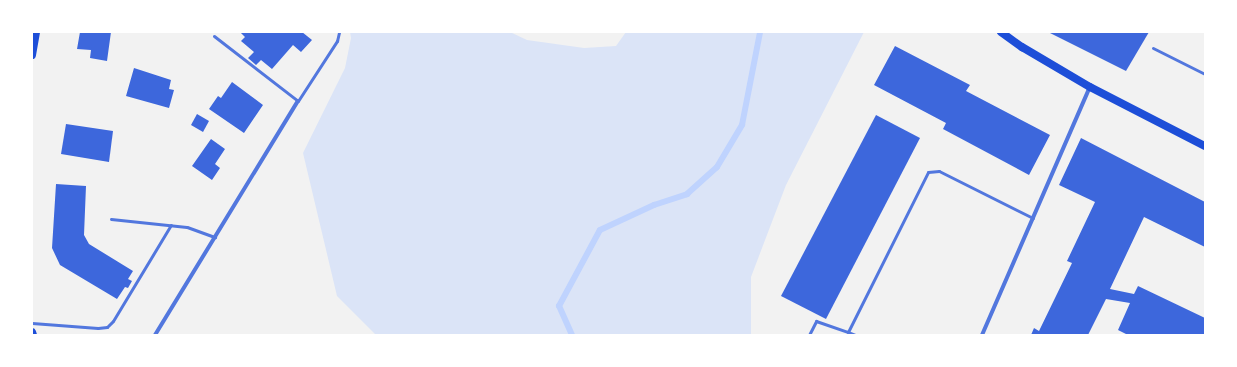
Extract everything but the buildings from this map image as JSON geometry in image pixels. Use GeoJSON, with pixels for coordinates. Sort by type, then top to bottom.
{"type":"FeatureCollection","features":[{"type":"Feature","properties":{"kind":"main road"},"geometry":{"type":"LineString","coordinates":[[32,55],[36,32]]}},
{"type":"Feature","properties":{"kind":"main road"},"geometry":{"type":"LineString","coordinates":[[1001,32],[1090,87],[1205,146]]}},
{"type":"Feature","properties":{"kind":"street"},"geometry":{"type":"LineString","coordinates":[[982,335],[1090,87]]}},
{"type":"Feature","properties":{"kind":"street"},"geometry":{"type":"LineString","coordinates":[[155,335],[298,101]]}},
{"type":"Feature","properties":{"kind":"lane"},"geometry":{"type":"LineString","coordinates":[[214,36],[298,101],[337,42],[339,32]]}},
{"type":"Feature","properties":{"kind":"lane"},"geometry":{"type":"LineString","coordinates":[[1153,48],[1205,74]]}},
{"type":"Feature","properties":{"kind":"lane"},"geometry":{"type":"LineString","coordinates":[[848,332],[928,172],[939,171],[1033,218]]}},
{"type":"Feature","properties":{"kind":"lane"},"geometry":{"type":"LineString","coordinates":[[111,219],[196,230],[215,237]]}},
{"type":"Feature","properties":{"kind":"lane"},"geometry":{"type":"LineString","coordinates":[[32,323],[98,328],[107,327],[113,321],[170,226]]}},
{"type":"Feature","properties":{"kind":"lane"},"geometry":{"type":"LineString","coordinates":[[809,335],[816,321],[855,335]]}},
{"type":"Feature","properties":{"kind":"shaded area"},"geometry":{"type":"Polygon","coordinates":[[[350,32],[510,32],[527,40],[584,48],[616,46],[626,32],[864,32],[786,185],[751,277],[751,335],[376,335],[337,296],[303,153],[345,68],[351,38],[350,32]]]}},
{"type":"Feature","properties":{"kind":"waterway"},"geometry":{"type":"LineString","coordinates":[[572,335],[559,306],[600,230],[654,205],[687,194],[717,167],[742,125],[760,32]]}}]}
